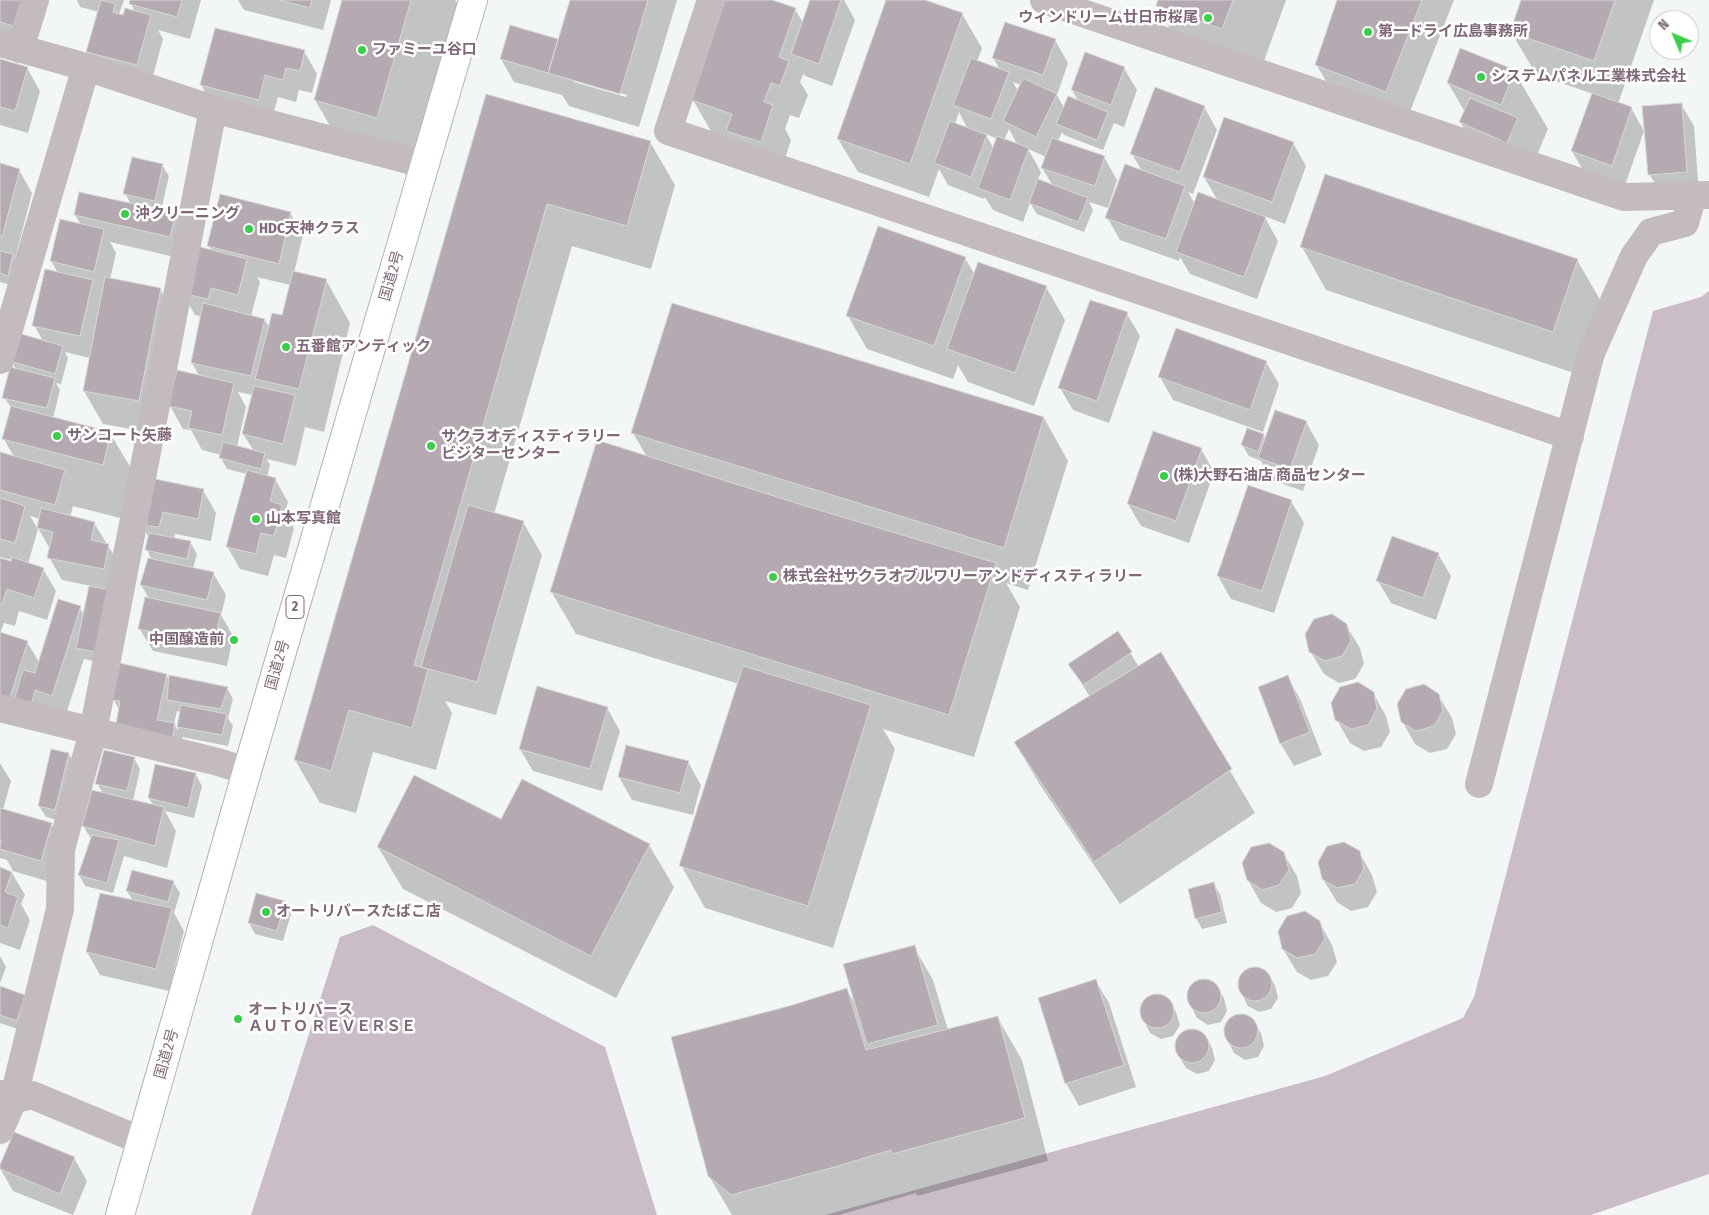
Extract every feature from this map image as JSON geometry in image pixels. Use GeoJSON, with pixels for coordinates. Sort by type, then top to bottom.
{"type":"FeatureCollection","features":[{"type":"Feature","properties":{"kind":"highway","name":"国道2号"},"geometry":{"type":"LineString","coordinates":[[120,1215],[473,0]]}},
{"type":"Feature","properties":{"kind":"street"},"geometry":{"type":"LineString","coordinates":[[35,0],[10,46],[86,67],[212,109],[424,164]]}},
{"type":"Feature","properties":{"kind":"street"},"geometry":{"type":"LineString","coordinates":[[711,0],[668,131],[1570,436]]}},
{"type":"Feature","properties":{"kind":"street"},"geometry":{"type":"LineString","coordinates":[[1044,0],[1624,197],[1701,195]]}},
{"type":"Feature","properties":{"kind":"street"},"geometry":{"type":"LineString","coordinates":[[0,360],[86,67]]}},
{"type":"Feature","properties":{"kind":"street"},"geometry":{"type":"LineString","coordinates":[[0,1130],[7,1097],[60,909],[61,849],[94,732],[212,109]]}},
{"type":"Feature","properties":{"kind":"street"},"geometry":{"type":"LineString","coordinates":[[1479,784],[1591,353],[1634,256],[1651,232],[1685,223],[1701,195]]}},
{"type":"Feature","properties":{"kind":"street"},"geometry":{"type":"LineString","coordinates":[[0,708],[248,771]]}},
{"type":"Feature","properties":{"kind":"street"},"geometry":{"type":"LineString","coordinates":[[7,1097],[32,1095],[142,1141]]}},
{"type":"Feature","properties":{"kind":"shaded area"},"geometry":{"type":"Polygon","coordinates":[[[1709,291],[1709,1174],[1591,1215],[825,1215],[1325,1076],[1463,1018],[1474,997],[1653,311],[1701,297],[1709,291]]]}},
{"type":"Feature","properties":{"kind":"shaded area"},"geometry":{"type":"Polygon","coordinates":[[[373,925],[605,1047],[657,1215],[251,1215],[340,937],[373,925]]]}},
{"type":"Feature","properties":{"kind":"building"},"geometry":{"type":"Polygon","coordinates":[[[0,0],[22,0],[14,26],[0,22],[0,0]]]}},
{"type":"Feature","properties":{"kind":"building"},"geometry":{"type":"Polygon","coordinates":[[[101,0],[115,4],[113,12],[123,15],[125,8],[151,15],[137,65],[86,52],[101,0]]]}},
{"type":"Feature","properties":{"kind":"building"},"geometry":{"type":"Polygon","coordinates":[[[130,0],[182,0],[177,17],[129,4],[130,0]]]}},
{"type":"Feature","properties":{"kind":"building"},"geometry":{"type":"Polygon","coordinates":[[[279,0],[312,0],[310,8],[279,0]]]}},
{"type":"Feature","properties":{"kind":"building","name":"ファミーユ谷口"},"geometry":{"type":"Polygon","coordinates":[[[342,0],[411,0],[377,118],[314,100],[342,0]]]}},
{"type":"Feature","properties":{"kind":"building"},"geometry":{"type":"Polygon","coordinates":[[[570,0],[648,0],[620,94],[548,73],[570,0]]]}},
{"type":"Feature","properties":{"kind":"building"},"geometry":{"type":"Polygon","coordinates":[[[725,0],[772,0],[796,8],[779,57],[789,61],[780,86],[771,83],[764,102],[773,105],[761,142],[726,131],[732,114],[691,100],[725,0]]]}},
{"type":"Feature","properties":{"kind":"building"},"geometry":{"type":"Polygon","coordinates":[[[810,0],[841,0],[819,64],[791,54],[810,0]]]}},
{"type":"Feature","properties":{"kind":"building"},"geometry":{"type":"Polygon","coordinates":[[[886,0],[925,0],[963,13],[910,164],[837,139],[886,0]]]}},
{"type":"Feature","properties":{"kind":"building","name":"ウィンドリーム廿日市桜尾"},"geometry":{"type":"Polygon","coordinates":[[[1158,0],[1233,0],[1222,29],[1156,6],[1158,0]]]}},
{"type":"Feature","properties":{"kind":"building","name":"第一ドライ広島事務所"},"geometry":{"type":"Polygon","coordinates":[[[1337,0],[1422,0],[1386,92],[1315,65],[1337,0]]]}},
{"type":"Feature","properties":{"kind":"building"},"geometry":{"type":"Polygon","coordinates":[[[1521,0],[1615,0],[1594,61],[1510,32],[1521,0]]]}},
{"type":"Feature","properties":{"kind":"building"},"geometry":{"type":"Polygon","coordinates":[[[1005,22],[1056,39],[1043,75],[992,58],[1005,22]]]}},
{"type":"Feature","properties":{"kind":"building"},"geometry":{"type":"Polygon","coordinates":[[[510,25],[558,39],[548,73],[500,59],[510,25]]]}},
{"type":"Feature","properties":{"kind":"building"},"geometry":{"type":"Polygon","coordinates":[[[215,28],[305,50],[300,71],[286,68],[283,80],[265,75],[259,100],[200,85],[215,28]]]}},
{"type":"Feature","properties":{"kind":"building","name":"システムパネル工業株式会社"},"geometry":{"type":"Polygon","coordinates":[[[1460,48],[1515,70],[1501,105],[1447,83],[1460,48]]]}},
{"type":"Feature","properties":{"kind":"building"},"geometry":{"type":"Polygon","coordinates":[[[1085,52],[1125,67],[1111,105],[1071,90],[1085,52]]]}},
{"type":"Feature","properties":{"kind":"building"},"geometry":{"type":"Polygon","coordinates":[[[971,58],[1009,72],[991,119],[953,105],[971,58]]]}},
{"type":"Feature","properties":{"kind":"building"},"geometry":{"type":"Polygon","coordinates":[[[0,59],[28,67],[15,111],[0,107],[0,59]]]}},
{"type":"Feature","properties":{"kind":"building"},"geometry":{"type":"Polygon","coordinates":[[[1023,78],[1057,94],[1036,137],[1003,121],[1023,78]]]}},
{"type":"Feature","properties":{"kind":"building"},"geometry":{"type":"Polygon","coordinates":[[[1155,87],[1205,106],[1180,172],[1130,154],[1155,87]]]}},
{"type":"Feature","properties":{"kind":"building"},"geometry":{"type":"Polygon","coordinates":[[[1592,93],[1632,107],[1612,166],[1571,151],[1592,93]]]}},
{"type":"Feature","properties":{"kind":"building","name":"サクラオディスティラリー ビジターセンター"},"geometry":{"type":"Polygon","coordinates":[[[486,94],[651,141],[627,226],[547,204],[414,665],[428,669],[412,728],[349,710],[331,771],[294,760],[486,94]]]}},
{"type":"Feature","properties":{"kind":"building"},"geometry":{"type":"Polygon","coordinates":[[[1068,96],[1108,112],[1097,140],[1056,124],[1068,96]]]}},
{"type":"Feature","properties":{"kind":"building"},"geometry":{"type":"Polygon","coordinates":[[[1470,98],[1518,118],[1507,143],[1459,122],[1470,98]]]}},
{"type":"Feature","properties":{"kind":"building"},"geometry":{"type":"Polygon","coordinates":[[[1682,103],[1687,172],[1648,175],[1642,106],[1682,103]]]}},
{"type":"Feature","properties":{"kind":"building"},"geometry":{"type":"Polygon","coordinates":[[[1224,117],[1294,142],[1272,202],[1203,177],[1224,117]]]}},
{"type":"Feature","properties":{"kind":"building"},"geometry":{"type":"Polygon","coordinates":[[[950,121],[987,135],[971,177],[934,163],[950,121]]]}},
{"type":"Feature","properties":{"kind":"building"},"geometry":{"type":"Polygon","coordinates":[[[997,136],[1029,148],[1010,200],[978,188],[997,136]]]}},
{"type":"Feature","properties":{"kind":"building"},"geometry":{"type":"Polygon","coordinates":[[[1052,138],[1105,156],[1095,186],[1041,168],[1052,138]]]}},
{"type":"Feature","properties":{"kind":"building"},"geometry":{"type":"Polygon","coordinates":[[[132,157],[163,164],[155,201],[123,194],[132,157]]]}},
{"type":"Feature","properties":{"kind":"building"},"geometry":{"type":"Polygon","coordinates":[[[0,163],[20,169],[2,237],[0,236],[0,163]]]}},
{"type":"Feature","properties":{"kind":"building"},"geometry":{"type":"Polygon","coordinates":[[[1125,164],[1185,186],[1166,239],[1105,218],[1125,164]]]}},
{"type":"Feature","properties":{"kind":"building"},"geometry":{"type":"Polygon","coordinates":[[[1325,174],[1578,259],[1553,332],[1300,247],[1325,174]]]}},
{"type":"Feature","properties":{"kind":"building"},"geometry":{"type":"Polygon","coordinates":[[[1038,179],[1088,198],[1078,222],[1029,203],[1038,179]]]}},
{"type":"Feature","properties":{"kind":"building","name":"沖クリーニング"},"geometry":{"type":"Polygon","coordinates":[[[79,192],[176,213],[170,237],[74,215],[79,192]]]}},
{"type":"Feature","properties":{"kind":"building"},"geometry":{"type":"Polygon","coordinates":[[[1198,192],[1266,217],[1244,277],[1176,252],[1198,192]]]}},
{"type":"Feature","properties":{"kind":"building","name":"HDC天神クラス"},"geometry":{"type":"Polygon","coordinates":[[[220,194],[291,212],[279,264],[207,246],[220,194]]]}},
{"type":"Feature","properties":{"kind":"building"},"geometry":{"type":"Polygon","coordinates":[[[60,219],[104,229],[94,272],[50,261],[60,219]]]}},
{"type":"Feature","properties":{"kind":"building"},"geometry":{"type":"Polygon","coordinates":[[[878,226],[966,257],[934,346],[846,316],[878,226]]]}},
{"type":"Feature","properties":{"kind":"building"},"geometry":{"type":"Polygon","coordinates":[[[193,245],[247,259],[238,295],[211,288],[208,299],[181,293],[193,245]]]}},
{"type":"Feature","properties":{"kind":"building"},"geometry":{"type":"Polygon","coordinates":[[[0,251],[13,254],[8,276],[0,273],[0,251]]]}},
{"type":"Feature","properties":{"kind":"building"},"geometry":{"type":"Polygon","coordinates":[[[978,262],[1047,286],[1015,373],[947,349],[978,262]]]}},
{"type":"Feature","properties":{"kind":"building"},"geometry":{"type":"Polygon","coordinates":[[[45,269],[93,280],[80,336],[32,326],[45,269]]]}},
{"type":"Feature","properties":{"kind":"building","name":"五番館アンティック"},"geometry":{"type":"Polygon","coordinates":[[[293,271],[327,279],[299,389],[255,379],[272,313],[282,315],[293,271]]]}},
{"type":"Feature","properties":{"kind":"building"},"geometry":{"type":"Polygon","coordinates":[[[105,277],[161,288],[139,401],[83,391],[105,277]]]}},
{"type":"Feature","properties":{"kind":"building"},"geometry":{"type":"Polygon","coordinates":[[[1090,300],[1128,312],[1097,401],[1058,388],[1090,300]]]}},
{"type":"Feature","properties":{"kind":"building"},"geometry":{"type":"Polygon","coordinates":[[[203,303],[265,319],[251,376],[191,363],[203,303]]]}},
{"type":"Feature","properties":{"kind":"building"},"geometry":{"type":"Polygon","coordinates":[[[672,303],[1044,417],[1004,548],[631,433],[672,303]]]}},
{"type":"Feature","properties":{"kind":"building"},"geometry":{"type":"Polygon","coordinates":[[[1176,328],[1267,361],[1250,410],[1158,377],[1176,328]]]}},
{"type":"Feature","properties":{"kind":"building"},"geometry":{"type":"Polygon","coordinates":[[[18,333],[63,346],[55,374],[10,361],[18,333]]]}},
{"type":"Feature","properties":{"kind":"building"},"geometry":{"type":"Polygon","coordinates":[[[10,367],[55,378],[47,408],[2,398],[10,367]]]}},
{"type":"Feature","properties":{"kind":"building"},"geometry":{"type":"Polygon","coordinates":[[[177,370],[234,383],[222,435],[188,428],[192,411],[168,406],[177,370]]]}},
{"type":"Feature","properties":{"kind":"building"},"geometry":{"type":"Polygon","coordinates":[[[254,386],[295,395],[283,444],[242,434],[254,386]]]}},
{"type":"Feature","properties":{"kind":"building","name":"サンコート矢藤"},"geometry":{"type":"Polygon","coordinates":[[[11,406],[111,432],[103,465],[2,439],[11,406]]]}},
{"type":"Feature","properties":{"kind":"building"},"geometry":{"type":"Polygon","coordinates":[[[1275,410],[1307,421],[1290,469],[1258,458],[1275,410]]]}},
{"type":"Feature","properties":{"kind":"building"},"geometry":{"type":"Polygon","coordinates":[[[1247,428],[1264,434],[1258,452],[1241,445],[1247,428]]]}},
{"type":"Feature","properties":{"kind":"building","name":"(株)大野石油店 商品センター"},"geometry":{"type":"Polygon","coordinates":[[[1153,431],[1202,448],[1176,521],[1127,504],[1153,431]]]}},
{"type":"Feature","properties":{"kind":"building","name":"株式会社サクラオブルワリーアンドディスティラリー"},"geometry":{"type":"Polygon","coordinates":[[[597,440],[799,504],[996,563],[949,715],[550,592],[597,440]]]}},
{"type":"Feature","properties":{"kind":"building"},"geometry":{"type":"Polygon","coordinates":[[[223,442],[265,453],[261,469],[219,458],[223,442]]]}},
{"type":"Feature","properties":{"kind":"building"},"geometry":{"type":"Polygon","coordinates":[[[0,452],[65,470],[55,505],[0,490],[0,452]]]}},
{"type":"Feature","properties":{"kind":"building","name":"山本写真館"},"geometry":{"type":"Polygon","coordinates":[[[247,470],[276,478],[270,501],[282,505],[274,536],[261,533],[256,554],[226,547],[247,470]]]}},
{"type":"Feature","properties":{"kind":"building"},"geometry":{"type":"Polygon","coordinates":[[[150,478],[204,489],[198,519],[163,512],[159,527],[140,525],[150,478]]]}},
{"type":"Feature","properties":{"kind":"building"},"geometry":{"type":"Polygon","coordinates":[[[1248,485],[1292,500],[1262,591],[1217,576],[1248,485]]]}},
{"type":"Feature","properties":{"kind":"building"},"geometry":{"type":"Polygon","coordinates":[[[0,498],[25,506],[15,543],[0,539],[0,498]]]}},
{"type":"Feature","properties":{"kind":"building"},"geometry":{"type":"Polygon","coordinates":[[[468,505],[524,521],[477,682],[421,667],[468,505]]]}},
{"type":"Feature","properties":{"kind":"building"},"geometry":{"type":"Polygon","coordinates":[[[41,508],[95,522],[91,540],[109,544],[104,569],[47,558],[53,532],[37,528],[41,508]]]}},
{"type":"Feature","properties":{"kind":"building"},"geometry":{"type":"Polygon","coordinates":[[[149,533],[191,541],[187,559],[145,550],[149,533]]]}},
{"type":"Feature","properties":{"kind":"building"},"geometry":{"type":"Polygon","coordinates":[[[1392,536],[1439,553],[1423,598],[1376,581],[1392,536]]]}},
{"type":"Feature","properties":{"kind":"building"},"geometry":{"type":"Polygon","coordinates":[[[12,557],[44,568],[34,598],[7,589],[2,604],[0,604],[0,558],[11,561],[12,557]]]}},
{"type":"Feature","properties":{"kind":"building"},"geometry":{"type":"Polygon","coordinates":[[[148,558],[214,572],[207,600],[140,585],[148,558]]]}},
{"type":"Feature","properties":{"kind":"building"},"geometry":{"type":"Polygon","coordinates":[[[89,586],[110,590],[96,652],[76,648],[89,586]]]}},
{"type":"Feature","properties":{"kind":"building"},"geometry":{"type":"Polygon","coordinates":[[[145,597],[221,613],[214,644],[138,629],[145,597]]]}},
{"type":"Feature","properties":{"kind":"building"},"geometry":{"type":"Polygon","coordinates":[[[58,599],[81,606],[52,696],[35,690],[31,706],[14,701],[23,670],[35,673],[58,599]]]}},
{"type":"Feature","properties":{"kind":"building"},"geometry":{"type":"Polygon","coordinates":[[[1332,614],[1347,624],[1351,641],[1342,656],[1325,661],[1309,652],[1305,634],[1314,619],[1332,614]]]}},
{"type":"Feature","properties":{"kind":"building"},"geometry":{"type":"Polygon","coordinates":[[[1118,631],[1132,652],[1083,685],[1068,664],[1118,631]]]}},
{"type":"Feature","properties":{"kind":"building"},"geometry":{"type":"Polygon","coordinates":[[[0,632],[28,641],[9,700],[0,697],[0,632]]]}},
{"type":"Feature","properties":{"kind":"building"},"geometry":{"type":"Polygon","coordinates":[[[1161,652],[1232,769],[1094,862],[1014,742],[1161,652]]]}},
{"type":"Feature","properties":{"kind":"building"},"geometry":{"type":"Polygon","coordinates":[[[120,663],[167,674],[157,720],[175,723],[172,741],[115,730],[120,701],[112,700],[120,663]]]}},
{"type":"Feature","properties":{"kind":"building"},"geometry":{"type":"Polygon","coordinates":[[[743,666],[871,705],[808,906],[679,866],[743,666]]]}},
{"type":"Feature","properties":{"kind":"building"},"geometry":{"type":"Polygon","coordinates":[[[169,675],[228,687],[221,709],[167,700],[169,675]]]}},
{"type":"Feature","properties":{"kind":"building"},"geometry":{"type":"Polygon","coordinates":[[[1288,675],[1310,732],[1280,744],[1258,687],[1288,675]]]}},
{"type":"Feature","properties":{"kind":"building"},"geometry":{"type":"Polygon","coordinates":[[[1358,682],[1374,692],[1377,709],[1368,725],[1351,729],[1335,720],[1331,703],[1340,687],[1358,682]]]}},
{"type":"Feature","properties":{"kind":"building"},"geometry":{"type":"Polygon","coordinates":[[[1424,684],[1439,694],[1443,711],[1434,726],[1416,731],[1401,722],[1397,704],[1406,689],[1424,684]]]}},
{"type":"Feature","properties":{"kind":"building"},"geometry":{"type":"Polygon","coordinates":[[[537,686],[608,707],[590,769],[519,749],[537,686]]]}},
{"type":"Feature","properties":{"kind":"building"},"geometry":{"type":"Polygon","coordinates":[[[181,705],[227,714],[222,735],[177,727],[181,705]]]}},
{"type":"Feature","properties":{"kind":"building"},"geometry":{"type":"Polygon","coordinates":[[[626,745],[689,761],[680,793],[618,777],[626,745]]]}},
{"type":"Feature","properties":{"kind":"building"},"geometry":{"type":"Polygon","coordinates":[[[51,749],[69,753],[55,810],[38,806],[51,749]]]}},
{"type":"Feature","properties":{"kind":"building"},"geometry":{"type":"Polygon","coordinates":[[[104,750],[135,757],[127,791],[95,784],[104,750]]]}},
{"type":"Feature","properties":{"kind":"building"},"geometry":{"type":"Polygon","coordinates":[[[155,764],[196,773],[188,808],[148,798],[155,764]]]}},
{"type":"Feature","properties":{"kind":"building"},"geometry":{"type":"Polygon","coordinates":[[[414,775],[501,819],[522,779],[650,844],[591,956],[377,847],[414,775]]]}},
{"type":"Feature","properties":{"kind":"building"},"geometry":{"type":"Polygon","coordinates":[[[92,790],[164,807],[155,846],[82,826],[92,790]]]}},
{"type":"Feature","properties":{"kind":"building"},"geometry":{"type":"Polygon","coordinates":[[[0,808],[52,823],[41,861],[0,849],[0,808]]]}},
{"type":"Feature","properties":{"kind":"building"},"geometry":{"type":"Polygon","coordinates":[[[92,835],[119,840],[107,883],[78,875],[92,835]]]}},
{"type":"Feature","properties":{"kind":"building"},"geometry":{"type":"Polygon","coordinates":[[[1344,842],[1360,851],[1364,869],[1355,884],[1337,888],[1322,879],[1318,862],[1327,846],[1344,842]]]}},
{"type":"Feature","properties":{"kind":"building"},"geometry":{"type":"Polygon","coordinates":[[[1269,843],[1284,852],[1289,870],[1279,885],[1262,890],[1247,880],[1242,863],[1251,847],[1269,843]]]}},
{"type":"Feature","properties":{"kind":"building"},"geometry":{"type":"Polygon","coordinates":[[[0,867],[12,872],[5,892],[18,897],[8,928],[0,925],[0,867]]]}},
{"type":"Feature","properties":{"kind":"building"},"geometry":{"type":"Polygon","coordinates":[[[132,870],[174,881],[168,902],[126,891],[132,870]]]}},
{"type":"Feature","properties":{"kind":"building"},"geometry":{"type":"Polygon","coordinates":[[[1214,882],[1222,912],[1195,919],[1188,889],[1214,882]]]}},
{"type":"Feature","properties":{"kind":"building"},"geometry":{"type":"Polygon","coordinates":[[[100,893],[172,908],[156,969],[86,952],[100,893]]]}},
{"type":"Feature","properties":{"kind":"building","name":"オートリバースたばこ店"},"geometry":{"type":"Polygon","coordinates":[[[256,893],[285,901],[277,931],[248,923],[256,893]]]}},
{"type":"Feature","properties":{"kind":"building"},"geometry":{"type":"Polygon","coordinates":[[[1305,911],[1320,921],[1325,939],[1315,954],[1297,958],[1282,949],[1278,931],[1287,916],[1305,911]]]}},
{"type":"Feature","properties":{"kind":"building"},"geometry":{"type":"Polygon","coordinates":[[[915,945],[938,1025],[867,1044],[843,964],[915,945]]]}},
{"type":"Feature","properties":{"kind":"building"},"geometry":{"type":"Polygon","coordinates":[[[1255,967],[1267,972],[1272,984],[1267,996],[1255,1001],[1243,996],[1238,984],[1243,972],[1255,967]]]}},
{"type":"Feature","properties":{"kind":"building"},"geometry":{"type":"Polygon","coordinates":[[[1096,979],[1124,1065],[1065,1084],[1038,998],[1096,979]]]}},
{"type":"Feature","properties":{"kind":"building"},"geometry":{"type":"Polygon","coordinates":[[[1204,979],[1216,984],[1221,996],[1216,1008],[1204,1013],[1192,1008],[1187,996],[1192,984],[1204,979]]]}},
{"type":"Feature","properties":{"kind":"building"},"geometry":{"type":"Polygon","coordinates":[[[0,986],[25,995],[17,1021],[0,1015],[0,986]]]}},
{"type":"Feature","properties":{"kind":"building"},"geometry":{"type":"Polygon","coordinates":[[[847,988],[866,1050],[998,1016],[1025,1118],[892,1154],[891,1150],[731,1195],[708,1176],[671,1037],[789,1006],[847,988]]]}},
{"type":"Feature","properties":{"kind":"building"},"geometry":{"type":"Polygon","coordinates":[[[1157,994],[1169,999],[1174,1011],[1169,1023],[1157,1028],[1145,1023],[1140,1011],[1145,999],[1157,994]]]}},
{"type":"Feature","properties":{"kind":"building"},"geometry":{"type":"Polygon","coordinates":[[[1241,1014],[1253,1019],[1258,1031],[1253,1043],[1241,1048],[1229,1043],[1224,1031],[1229,1019],[1241,1014]]]}},
{"type":"Feature","properties":{"kind":"building"},"geometry":{"type":"Polygon","coordinates":[[[1192,1029],[1204,1034],[1209,1046],[1204,1058],[1192,1063],[1180,1058],[1175,1046],[1180,1034],[1192,1029]]]}},
{"type":"Feature","properties":{"kind":"building"},"geometry":{"type":"Polygon","coordinates":[[[14,1132],[75,1157],[60,1194],[0,1169],[14,1132]]]}},
{"type":"Feature","properties":{"kind":"place","name":"ウィンドリーム廿日市桜尾"},"geometry":{"type":"Point","coordinates":[1208,18]}},
{"type":"Feature","properties":{"kind":"place","name":"第一ドライ広島事務所"},"geometry":{"type":"Point","coordinates":[1368,32]}},
{"type":"Feature","properties":{"kind":"place","name":"ファミーユ谷口"},"geometry":{"type":"Point","coordinates":[362,50]}},
{"type":"Feature","properties":{"kind":"place","name":"システムパネル工業株式会社"},"geometry":{"type":"Point","coordinates":[1481,77]}},
{"type":"Feature","properties":{"kind":"place","name":"沖クリーニング"},"geometry":{"type":"Point","coordinates":[125,214]}},
{"type":"Feature","properties":{"kind":"place","name":"HDC天神クラス"},"geometry":{"type":"Point","coordinates":[249,229]}},
{"type":"Feature","properties":{"kind":"place","name":"五番館アンティック"},"geometry":{"type":"Point","coordinates":[286,347]}},
{"type":"Feature","properties":{"kind":"place","name":"サンコート矢藤"},"geometry":{"type":"Point","coordinates":[57,436]}},
{"type":"Feature","properties":{"kind":"place","name":"サクラオディスティラリー ビジターセンター"},"geometry":{"type":"Point","coordinates":[431,446]}},
{"type":"Feature","properties":{"kind":"place","name":"(株)大野石油店 商品センター"},"geometry":{"type":"Point","coordinates":[1164,476]}},
{"type":"Feature","properties":{"kind":"place","name":"山本写真館"},"geometry":{"type":"Point","coordinates":[256,519]}},
{"type":"Feature","properties":{"kind":"place","name":"株式会社サクラオブルワリーアンドディスティラリー"},"geometry":{"type":"Point","coordinates":[773,577]}},
{"type":"Feature","properties":{"kind":"place","name":"中国醸造前"},"geometry":{"type":"Point","coordinates":[234,640]}},
{"type":"Feature","properties":{"kind":"place","name":"オートリバースたばこ店"},"geometry":{"type":"Point","coordinates":[266,912]}},
{"type":"Feature","properties":{"kind":"place","name":"オートリバース ＡＵＴＯ ＲＥＶＥＲＳＥ"},"geometry":{"type":"Point","coordinates":[238,1019]}}]}
